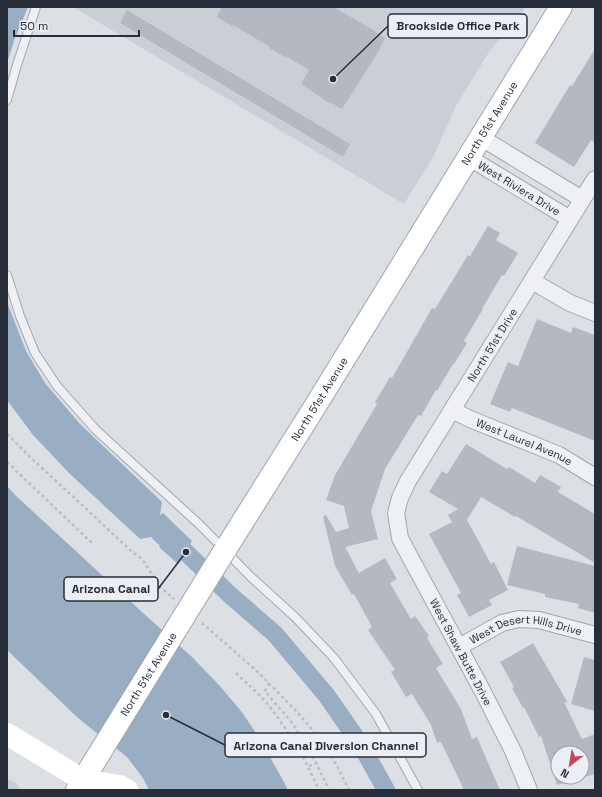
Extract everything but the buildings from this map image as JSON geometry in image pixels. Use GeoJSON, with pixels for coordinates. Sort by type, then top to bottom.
{"type":"FeatureCollection","features":[{"type":"Feature","properties":{"kind":"main road","name":"North 51st Avenue"},"geometry":{"type":"LineString","coordinates":[[83,787],[100,754],[225,550],[318,402],[561,7]]}},
{"type":"Feature","properties":{"kind":"main road"},"geometry":{"type":"LineString","coordinates":[[7,734],[83,787],[120,786],[127,790]]}},
{"type":"Feature","properties":{"kind":"street"},"geometry":{"type":"LineString","coordinates":[[480,137],[582,199]]}},
{"type":"Feature","properties":{"kind":"street","name":"West Riviera Drive"},"geometry":{"type":"LineString","coordinates":[[468,157],[570,219]]}},
{"type":"Feature","properties":{"kind":"street","name":"North 51st Drive"},"geometry":{"type":"LineString","coordinates":[[396,513],[400,498],[408,481],[595,179]]}},
{"type":"Feature","properties":{"kind":"street"},"geometry":{"type":"LineString","coordinates":[[532,280],[570,302],[595,313]]}},
{"type":"Feature","properties":{"kind":"street","name":"West Laurel Avenue"},"geometry":{"type":"LineString","coordinates":[[452,410],[470,419],[559,455],[595,478]]}},
{"type":"Feature","properties":{"kind":"street","name":"West Shaw Butte Drive"},"geometry":{"type":"LineString","coordinates":[[396,513],[400,538],[513,751],[529,790]]}},
{"type":"Feature","properties":{"kind":"street","name":"West Desert Hills Drive"},"geometry":{"type":"LineString","coordinates":[[459,647],[502,623],[519,619],[539,620],[595,635]]}},
{"type":"Feature","properties":{"kind":"lane"},"geometry":{"type":"LineString","coordinates":[[7,100],[36,7]]}},
{"type":"Feature","properties":{"kind":"lane"},"geometry":{"type":"LineString","coordinates":[[7,275],[20,316],[35,353],[57,386],[96,430],[200,525],[334,658],[376,714],[418,790]]}},
{"type":"Feature","properties":{"kind":"path"},"geometry":{"type":"LineString","coordinates":[[7,462],[93,544]]}},
{"type":"Feature","properties":{"kind":"path"},"geometry":{"type":"LineString","coordinates":[[236,673],[264,701],[290,736],[309,766],[319,790]]}},
{"type":"Feature","properties":{"kind":"path"},"geometry":{"type":"LineString","coordinates":[[269,684],[265,692],[293,724],[316,763],[329,790]]}},
{"type":"Feature","properties":{"kind":"path"},"geometry":{"type":"LineString","coordinates":[[309,766],[316,763]]}},
{"type":"Feature","properties":{"kind":"shaded area"},"geometry":{"type":"Polygon","coordinates":[[[73,7],[526,7],[489,52],[456,106],[433,157],[404,204],[73,7]]]}},
{"type":"Feature","properties":{"kind":"shaded area"},"geometry":{"type":"Polygon","coordinates":[[[7,778],[16,783],[21,790],[7,790],[7,778]]]}},
{"type":"Feature","properties":{"kind":"water"},"geometry":{"type":"Polygon","coordinates":[[[7,7],[28,7],[15,38],[7,63],[7,7]]]}},
{"type":"Feature","properties":{"kind":"water"},"geometry":{"type":"Polygon","coordinates":[[[7,302],[26,351],[45,383],[80,424],[162,502],[160,515],[163,513],[192,541],[178,564],[159,547],[160,546],[151,537],[140,539],[69,473],[33,435],[7,400],[7,302]]]}},
{"type":"Feature","properties":{"kind":"water"},"geometry":{"type":"Polygon","coordinates":[[[7,486],[192,657],[219,685],[241,711],[259,737],[288,790],[149,790],[143,778],[127,757],[78,718],[7,650],[7,486]]]}},
{"type":"Feature","properties":{"kind":"waterway"},"geometry":{"type":"LineString","coordinates":[[167,534],[230,595],[275,634],[327,696],[361,745],[386,790]]}},
{"type":"Feature","properties":{"kind":"place","name":"Brookside Office Park"},"geometry":{"type":"Point","coordinates":[333,79]}},
{"type":"Feature","properties":{"kind":"place","name":"Arizona Canal"},"geometry":{"type":"Point","coordinates":[186,552]}},
{"type":"Feature","properties":{"kind":"place","name":"Arizona Canal Diversion Channel"},"geometry":{"type":"Point","coordinates":[166,715]}}]}
